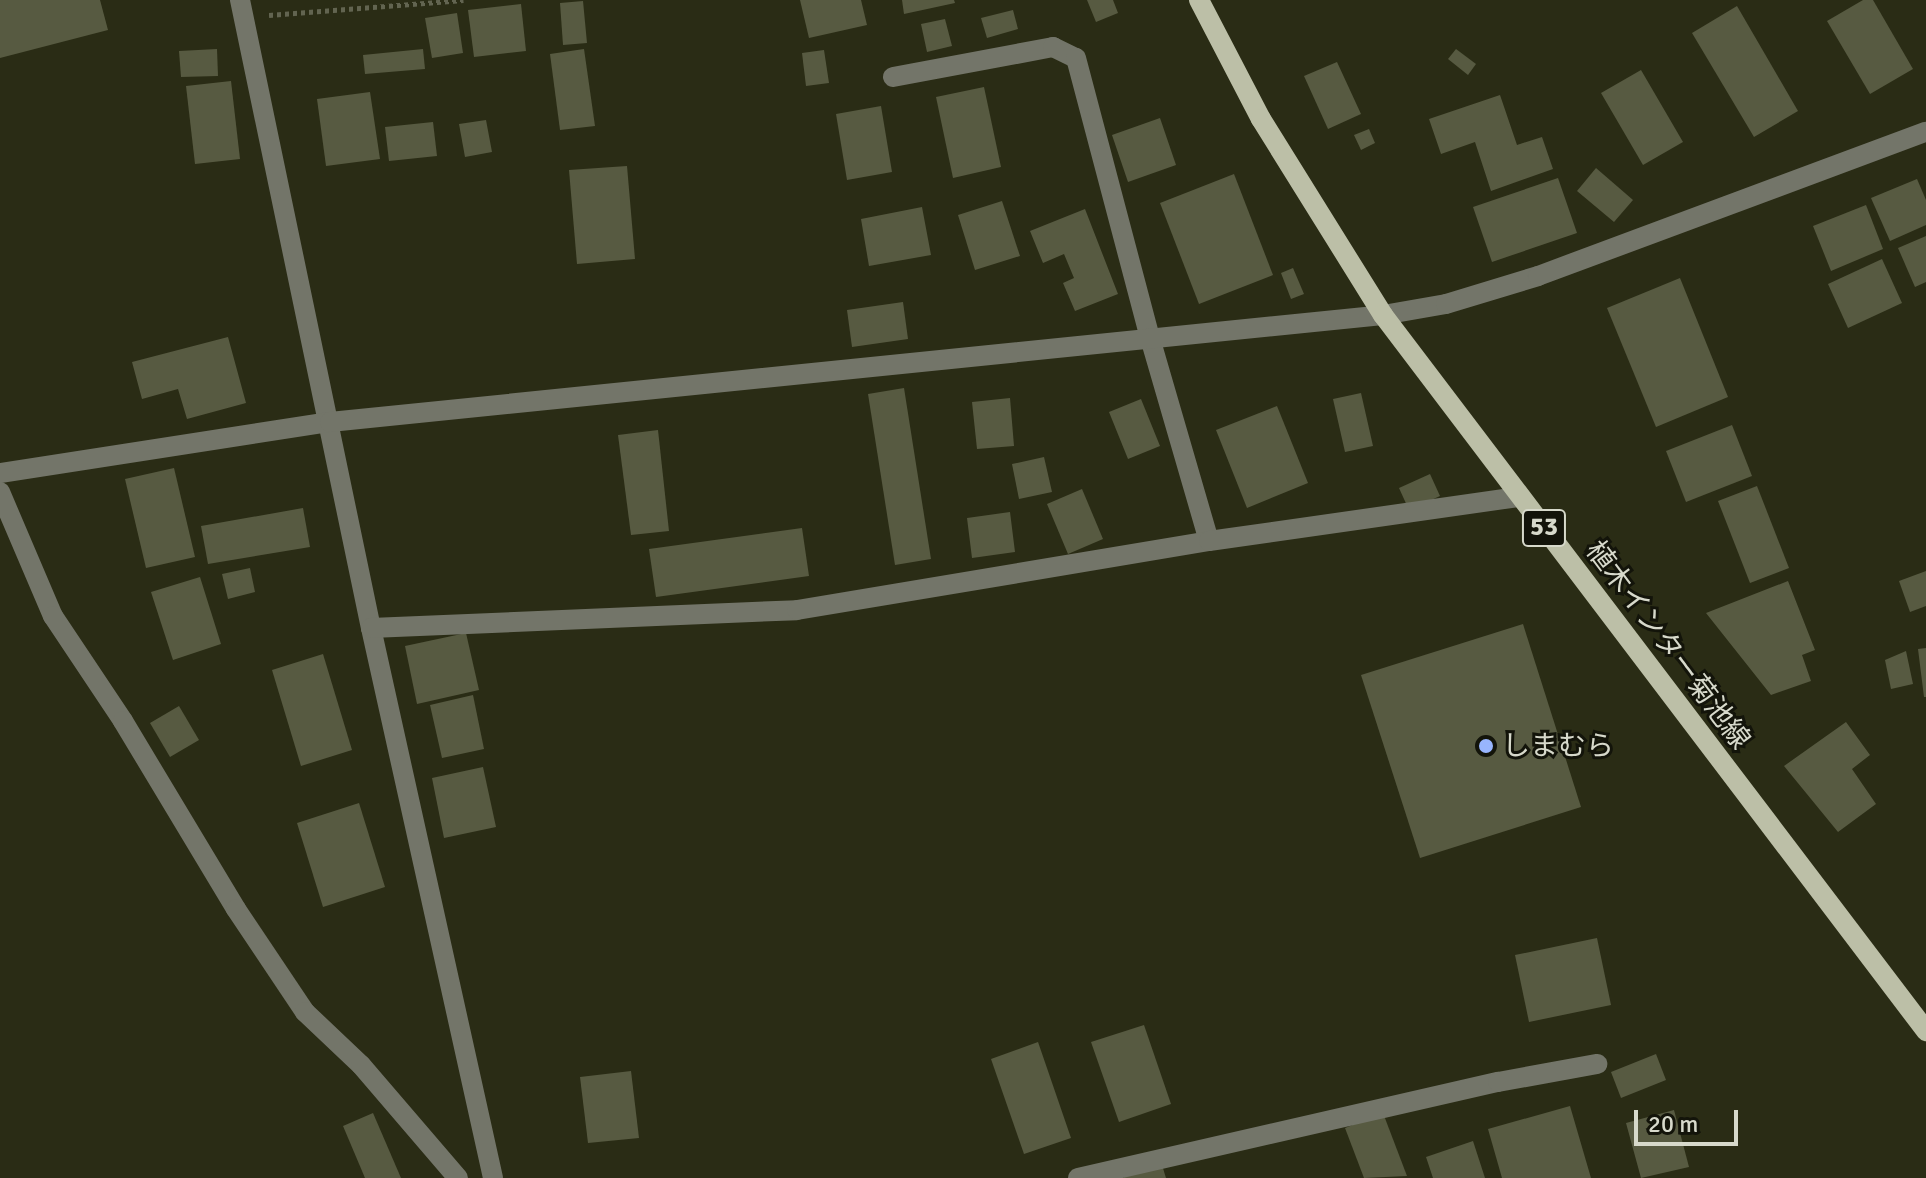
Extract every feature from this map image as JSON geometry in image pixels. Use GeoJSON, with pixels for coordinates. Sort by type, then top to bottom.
{"type":"FeatureCollection","features":[{"type":"Feature","properties":{"kind":"main road","name":"植木インター菊池線"},"geometry":{"type":"LineString","coordinates":[[1199,0],[1261,119],[1383,315],[1926,1031]]}},
{"type":"Feature","properties":{"kind":"street"},"geometry":{"type":"LineString","coordinates":[[242,8],[371,628],[493,1178]]}},
{"type":"Feature","properties":{"kind":"street"},"geometry":{"type":"LineString","coordinates":[[893,77],[1053,47],[1076,58],[1150,338],[1209,541]]}},
{"type":"Feature","properties":{"kind":"street"},"geometry":{"type":"LineString","coordinates":[[0,473],[330,422],[1383,315],[1446,304],[1538,276],[1926,132]]}},
{"type":"Feature","properties":{"kind":"street"},"geometry":{"type":"LineString","coordinates":[[0,492],[53,616],[123,721],[236,909],[305,1012],[361,1065],[458,1178]]}},
{"type":"Feature","properties":{"kind":"street"},"geometry":{"type":"LineString","coordinates":[[371,628],[797,610],[1209,541],[1520,497]]}},
{"type":"Feature","properties":{"kind":"street"},"geometry":{"type":"LineString","coordinates":[[1082,1178],[1310,1123],[1597,1064]]}},
{"type":"Feature","properties":{"kind":"path"},"geometry":{"type":"LineString","coordinates":[[242,8],[463,0]]}},
{"type":"Feature","properties":{"kind":"building"},"geometry":{"type":"Polygon","coordinates":[[[0,0],[100,0],[108,30],[0,58],[0,0]]]}},
{"type":"Feature","properties":{"kind":"building"},"geometry":{"type":"Polygon","coordinates":[[[800,0],[861,0],[867,25],[809,38],[800,0]]]}},
{"type":"Feature","properties":{"kind":"building"},"geometry":{"type":"Polygon","coordinates":[[[902,0],[954,0],[955,3],[904,14],[902,0]]]}},
{"type":"Feature","properties":{"kind":"building"},"geometry":{"type":"Polygon","coordinates":[[[1087,0],[1113,0],[1118,13],[1096,22],[1087,0]]]}},
{"type":"Feature","properties":{"kind":"building"},"geometry":{"type":"Polygon","coordinates":[[[1863,0],[1873,0],[1913,69],[1870,94],[1827,21],[1863,0]]]}},
{"type":"Feature","properties":{"kind":"building"},"geometry":{"type":"Polygon","coordinates":[[[583,1],[587,43],[563,45],[560,3],[583,1]]]}},
{"type":"Feature","properties":{"kind":"building"},"geometry":{"type":"Polygon","coordinates":[[[521,4],[526,51],[474,57],[468,10],[521,4]]]}},
{"type":"Feature","properties":{"kind":"building"},"geometry":{"type":"Polygon","coordinates":[[[1737,6],[1798,111],[1754,137],[1692,33],[1737,6]]]}},
{"type":"Feature","properties":{"kind":"building"},"geometry":{"type":"Polygon","coordinates":[[[1013,10],[1018,29],[987,38],[981,18],[1013,10]]]}},
{"type":"Feature","properties":{"kind":"building"},"geometry":{"type":"Polygon","coordinates":[[[457,13],[463,53],[432,58],[425,18],[457,13]]]}},
{"type":"Feature","properties":{"kind":"building"},"geometry":{"type":"Polygon","coordinates":[[[945,19],[952,46],[927,52],[921,24],[945,19]]]}},
{"type":"Feature","properties":{"kind":"building"},"geometry":{"type":"Polygon","coordinates":[[[217,49],[218,76],[181,77],[179,51],[217,49]]]}},
{"type":"Feature","properties":{"kind":"building"},"geometry":{"type":"Polygon","coordinates":[[[423,49],[425,69],[365,74],[363,55],[423,49]]]}},
{"type":"Feature","properties":{"kind":"building"},"geometry":{"type":"Polygon","coordinates":[[[584,49],[595,126],[560,130],[550,54],[584,49]]]}},
{"type":"Feature","properties":{"kind":"building"},"geometry":{"type":"Polygon","coordinates":[[[1456,49],[1476,64],[1468,75],[1448,59],[1456,49]]]}},
{"type":"Feature","properties":{"kind":"building"},"geometry":{"type":"Polygon","coordinates":[[[824,50],[829,83],[806,86],[802,53],[824,50]]]}},
{"type":"Feature","properties":{"kind":"building"},"geometry":{"type":"Polygon","coordinates":[[[1337,62],[1361,114],[1328,129],[1304,76],[1337,62]]]}},
{"type":"Feature","properties":{"kind":"building"},"geometry":{"type":"Polygon","coordinates":[[[1641,70],[1683,142],[1643,165],[1601,93],[1641,70]]]}},
{"type":"Feature","properties":{"kind":"building"},"geometry":{"type":"Polygon","coordinates":[[[231,81],[240,159],[195,164],[186,86],[231,81]]]}},
{"type":"Feature","properties":{"kind":"building"},"geometry":{"type":"Polygon","coordinates":[[[984,87],[1001,167],[953,178],[936,97],[984,87]]]}},
{"type":"Feature","properties":{"kind":"building"},"geometry":{"type":"Polygon","coordinates":[[[370,92],[380,159],[326,166],[317,99],[370,92]]]}},
{"type":"Feature","properties":{"kind":"building"},"geometry":{"type":"Polygon","coordinates":[[[1500,95],[1517,145],[1542,137],[1553,169],[1491,191],[1475,142],[1441,154],[1429,119],[1500,95]]]}},
{"type":"Feature","properties":{"kind":"building"},"geometry":{"type":"Polygon","coordinates":[[[881,106],[892,172],[847,180],[836,114],[881,106]]]}},
{"type":"Feature","properties":{"kind":"building"},"geometry":{"type":"Polygon","coordinates":[[[1160,118],[1176,165],[1128,182],[1112,135],[1160,118]]]}},
{"type":"Feature","properties":{"kind":"building"},"geometry":{"type":"Polygon","coordinates":[[[486,120],[492,152],[465,157],[459,124],[486,120]]]}},
{"type":"Feature","properties":{"kind":"building"},"geometry":{"type":"Polygon","coordinates":[[[433,122],[437,156],[389,161],[385,127],[433,122]]]}},
{"type":"Feature","properties":{"kind":"building"},"geometry":{"type":"Polygon","coordinates":[[[1369,129],[1375,143],[1361,150],[1354,135],[1369,129]]]}},
{"type":"Feature","properties":{"kind":"building"},"geometry":{"type":"Polygon","coordinates":[[[627,166],[635,259],[577,264],[569,170],[627,166]]]}},
{"type":"Feature","properties":{"kind":"building"},"geometry":{"type":"Polygon","coordinates":[[[1596,168],[1633,200],[1614,222],[1577,191],[1596,168]]]}},
{"type":"Feature","properties":{"kind":"building"},"geometry":{"type":"Polygon","coordinates":[[[1234,174],[1273,275],[1199,304],[1160,203],[1234,174]]]}},
{"type":"Feature","properties":{"kind":"building"},"geometry":{"type":"Polygon","coordinates":[[[1558,178],[1577,233],[1492,262],[1473,207],[1558,178]]]}},
{"type":"Feature","properties":{"kind":"building"},"geometry":{"type":"Polygon","coordinates":[[[1917,179],[1926,200],[1926,225],[1890,241],[1871,198],[1917,179]]]}},
{"type":"Feature","properties":{"kind":"building"},"geometry":{"type":"Polygon","coordinates":[[[1002,201],[1020,256],[975,270],[958,215],[1002,201]]]}},
{"type":"Feature","properties":{"kind":"building"},"geometry":{"type":"Polygon","coordinates":[[[1866,205],[1883,249],[1831,271],[1813,226],[1866,205]]]}},
{"type":"Feature","properties":{"kind":"building"},"geometry":{"type":"Polygon","coordinates":[[[922,207],[931,255],[869,266],[861,219],[922,207]]]}},
{"type":"Feature","properties":{"kind":"building"},"geometry":{"type":"Polygon","coordinates":[[[1085,209],[1118,294],[1075,311],[1063,283],[1074,278],[1064,254],[1043,263],[1030,231],[1085,209]]]}},
{"type":"Feature","properties":{"kind":"building"},"geometry":{"type":"Polygon","coordinates":[[[1926,236],[1926,282],[1915,287],[1898,248],[1926,236]]]}},
{"type":"Feature","properties":{"kind":"building"},"geometry":{"type":"Polygon","coordinates":[[[1882,259],[1902,303],[1848,328],[1828,284],[1882,259]]]}},
{"type":"Feature","properties":{"kind":"building"},"geometry":{"type":"Polygon","coordinates":[[[1293,268],[1304,294],[1291,299],[1281,273],[1293,268]]]}},
{"type":"Feature","properties":{"kind":"building"},"geometry":{"type":"Polygon","coordinates":[[[1680,278],[1728,397],[1656,427],[1607,308],[1680,278]]]}},
{"type":"Feature","properties":{"kind":"building"},"geometry":{"type":"Polygon","coordinates":[[[903,302],[908,339],[852,347],[847,310],[903,302]]]}},
{"type":"Feature","properties":{"kind":"building"},"geometry":{"type":"Polygon","coordinates":[[[228,337],[246,403],[187,419],[178,389],[142,399],[132,362],[228,337]]]}},
{"type":"Feature","properties":{"kind":"building"},"geometry":{"type":"Polygon","coordinates":[[[904,388],[931,559],[895,565],[868,394],[904,388]]]}},
{"type":"Feature","properties":{"kind":"building"},"geometry":{"type":"Polygon","coordinates":[[[1361,393],[1373,446],[1345,452],[1333,399],[1361,393]]]}},
{"type":"Feature","properties":{"kind":"building"},"geometry":{"type":"Polygon","coordinates":[[[1010,398],[1014,446],[977,449],[972,402],[1010,398]]]}},
{"type":"Feature","properties":{"kind":"building"},"geometry":{"type":"Polygon","coordinates":[[[1141,399],[1160,446],[1128,459],[1109,412],[1141,399]]]}},
{"type":"Feature","properties":{"kind":"building"},"geometry":{"type":"Polygon","coordinates":[[[1277,406],[1308,483],[1247,508],[1216,430],[1277,406]]]}},
{"type":"Feature","properties":{"kind":"building"},"geometry":{"type":"Polygon","coordinates":[[[1732,425],[1752,476],[1686,502],[1666,451],[1732,425]]]}},
{"type":"Feature","properties":{"kind":"building"},"geometry":{"type":"Polygon","coordinates":[[[658,430],[669,531],[631,535],[618,435],[658,430]]]}},
{"type":"Feature","properties":{"kind":"building"},"geometry":{"type":"Polygon","coordinates":[[[1044,457],[1052,492],[1019,499],[1012,464],[1044,457]]]}},
{"type":"Feature","properties":{"kind":"building"},"geometry":{"type":"Polygon","coordinates":[[[174,468],[195,557],[146,568],[125,479],[174,468]]]}},
{"type":"Feature","properties":{"kind":"building"},"geometry":{"type":"Polygon","coordinates":[[[1430,474],[1440,496],[1409,510],[1399,488],[1430,474]]]}},
{"type":"Feature","properties":{"kind":"building"},"geometry":{"type":"Polygon","coordinates":[[[1757,486],[1789,568],[1750,583],[1718,501],[1757,486]]]}},
{"type":"Feature","properties":{"kind":"building"},"geometry":{"type":"Polygon","coordinates":[[[1082,489],[1103,539],[1068,554],[1047,504],[1082,489]]]}},
{"type":"Feature","properties":{"kind":"building"},"geometry":{"type":"Polygon","coordinates":[[[303,508],[310,547],[208,564],[201,526],[303,508]]]}},
{"type":"Feature","properties":{"kind":"building"},"geometry":{"type":"Polygon","coordinates":[[[1010,512],[1015,552],[972,558],[967,518],[1010,512]]]}},
{"type":"Feature","properties":{"kind":"building"},"geometry":{"type":"Polygon","coordinates":[[[802,528],[809,576],[656,597],[649,549],[802,528]]]}},
{"type":"Feature","properties":{"kind":"building"},"geometry":{"type":"Polygon","coordinates":[[[250,568],[255,592],[228,599],[222,574],[250,568]]]}},
{"type":"Feature","properties":{"kind":"building"},"geometry":{"type":"Polygon","coordinates":[[[1926,571],[1926,606],[1910,612],[1899,581],[1926,571]]]}},
{"type":"Feature","properties":{"kind":"building"},"geometry":{"type":"Polygon","coordinates":[[[200,577],[221,644],[173,660],[151,592],[200,577]]]}},
{"type":"Feature","properties":{"kind":"building"},"geometry":{"type":"Polygon","coordinates":[[[1788,581],[1815,650],[1802,655],[1811,681],[1771,695],[1706,613],[1788,581]]]}},
{"type":"Feature","properties":{"kind":"building"},"geometry":{"type":"Polygon","coordinates":[[[1523,624],[1581,807],[1420,858],[1361,675],[1523,624]]]}},
{"type":"Feature","properties":{"kind":"building"},"geometry":{"type":"Polygon","coordinates":[[[466,633],[479,690],[417,704],[405,646],[466,633]]]}},
{"type":"Feature","properties":{"kind":"building"},"geometry":{"type":"Polygon","coordinates":[[[1926,648],[1926,697],[1924,697],[1918,649],[1926,648]]]}},
{"type":"Feature","properties":{"kind":"building"},"geometry":{"type":"Polygon","coordinates":[[[1906,651],[1913,684],[1891,689],[1885,660],[1906,651]]]}},
{"type":"Feature","properties":{"kind":"building"},"geometry":{"type":"Polygon","coordinates":[[[323,654],[352,750],[301,766],[272,670],[323,654]]]}},
{"type":"Feature","properties":{"kind":"building"},"geometry":{"type":"Polygon","coordinates":[[[473,695],[484,749],[442,758],[430,705],[473,695]]]}},
{"type":"Feature","properties":{"kind":"building"},"geometry":{"type":"Polygon","coordinates":[[[179,706],[199,740],[170,757],[150,723],[179,706]]]}},
{"type":"Feature","properties":{"kind":"building"},"geometry":{"type":"Polygon","coordinates":[[[1846,722],[1870,755],[1852,769],[1876,804],[1838,832],[1784,766],[1846,722]]]}},
{"type":"Feature","properties":{"kind":"building"},"geometry":{"type":"Polygon","coordinates":[[[483,767],[496,827],[444,838],[432,778],[483,767]]]}},
{"type":"Feature","properties":{"kind":"building"},"geometry":{"type":"Polygon","coordinates":[[[359,803],[385,887],[323,907],[297,823],[359,803]]]}},
{"type":"Feature","properties":{"kind":"building"},"geometry":{"type":"Polygon","coordinates":[[[1597,938],[1611,1005],[1529,1022],[1515,955],[1597,938]]]}},
{"type":"Feature","properties":{"kind":"building"},"geometry":{"type":"Polygon","coordinates":[[[1144,1025],[1171,1104],[1119,1122],[1091,1042],[1144,1025]]]}},
{"type":"Feature","properties":{"kind":"building"},"geometry":{"type":"Polygon","coordinates":[[[1038,1042],[1071,1138],[1024,1154],[991,1059],[1038,1042]]]}},
{"type":"Feature","properties":{"kind":"building"},"geometry":{"type":"Polygon","coordinates":[[[1656,1054],[1666,1080],[1621,1098],[1611,1072],[1656,1054]]]}},
{"type":"Feature","properties":{"kind":"building"},"geometry":{"type":"Polygon","coordinates":[[[631,1071],[639,1138],[588,1143],[580,1077],[631,1071]]]}},
{"type":"Feature","properties":{"kind":"building"},"geometry":{"type":"Polygon","coordinates":[[[1570,1106],[1591,1178],[1502,1178],[1488,1129],[1570,1106]]]}},
{"type":"Feature","properties":{"kind":"building"},"geometry":{"type":"Polygon","coordinates":[[[1674,1110],[1689,1167],[1641,1178],[1626,1123],[1674,1110]]]}},
{"type":"Feature","properties":{"kind":"building"},"geometry":{"type":"Polygon","coordinates":[[[373,1113],[401,1178],[365,1178],[343,1126],[373,1113]]]}},
{"type":"Feature","properties":{"kind":"building"},"geometry":{"type":"Polygon","coordinates":[[[1383,1113],[1407,1176],[1364,1178],[1345,1128],[1383,1113]]]}},
{"type":"Feature","properties":{"kind":"building"},"geometry":{"type":"Polygon","coordinates":[[[1473,1141],[1485,1178],[1433,1178],[1426,1157],[1473,1141]]]}},
{"type":"Feature","properties":{"kind":"building"},"geometry":{"type":"Polygon","coordinates":[[[1162,1165],[1166,1178],[1124,1178],[1124,1177],[1162,1165]]]}},
{"type":"Feature","properties":{"kind":"place","name":"しまむら"},"geometry":{"type":"Point","coordinates":[1486,746]}}]}
